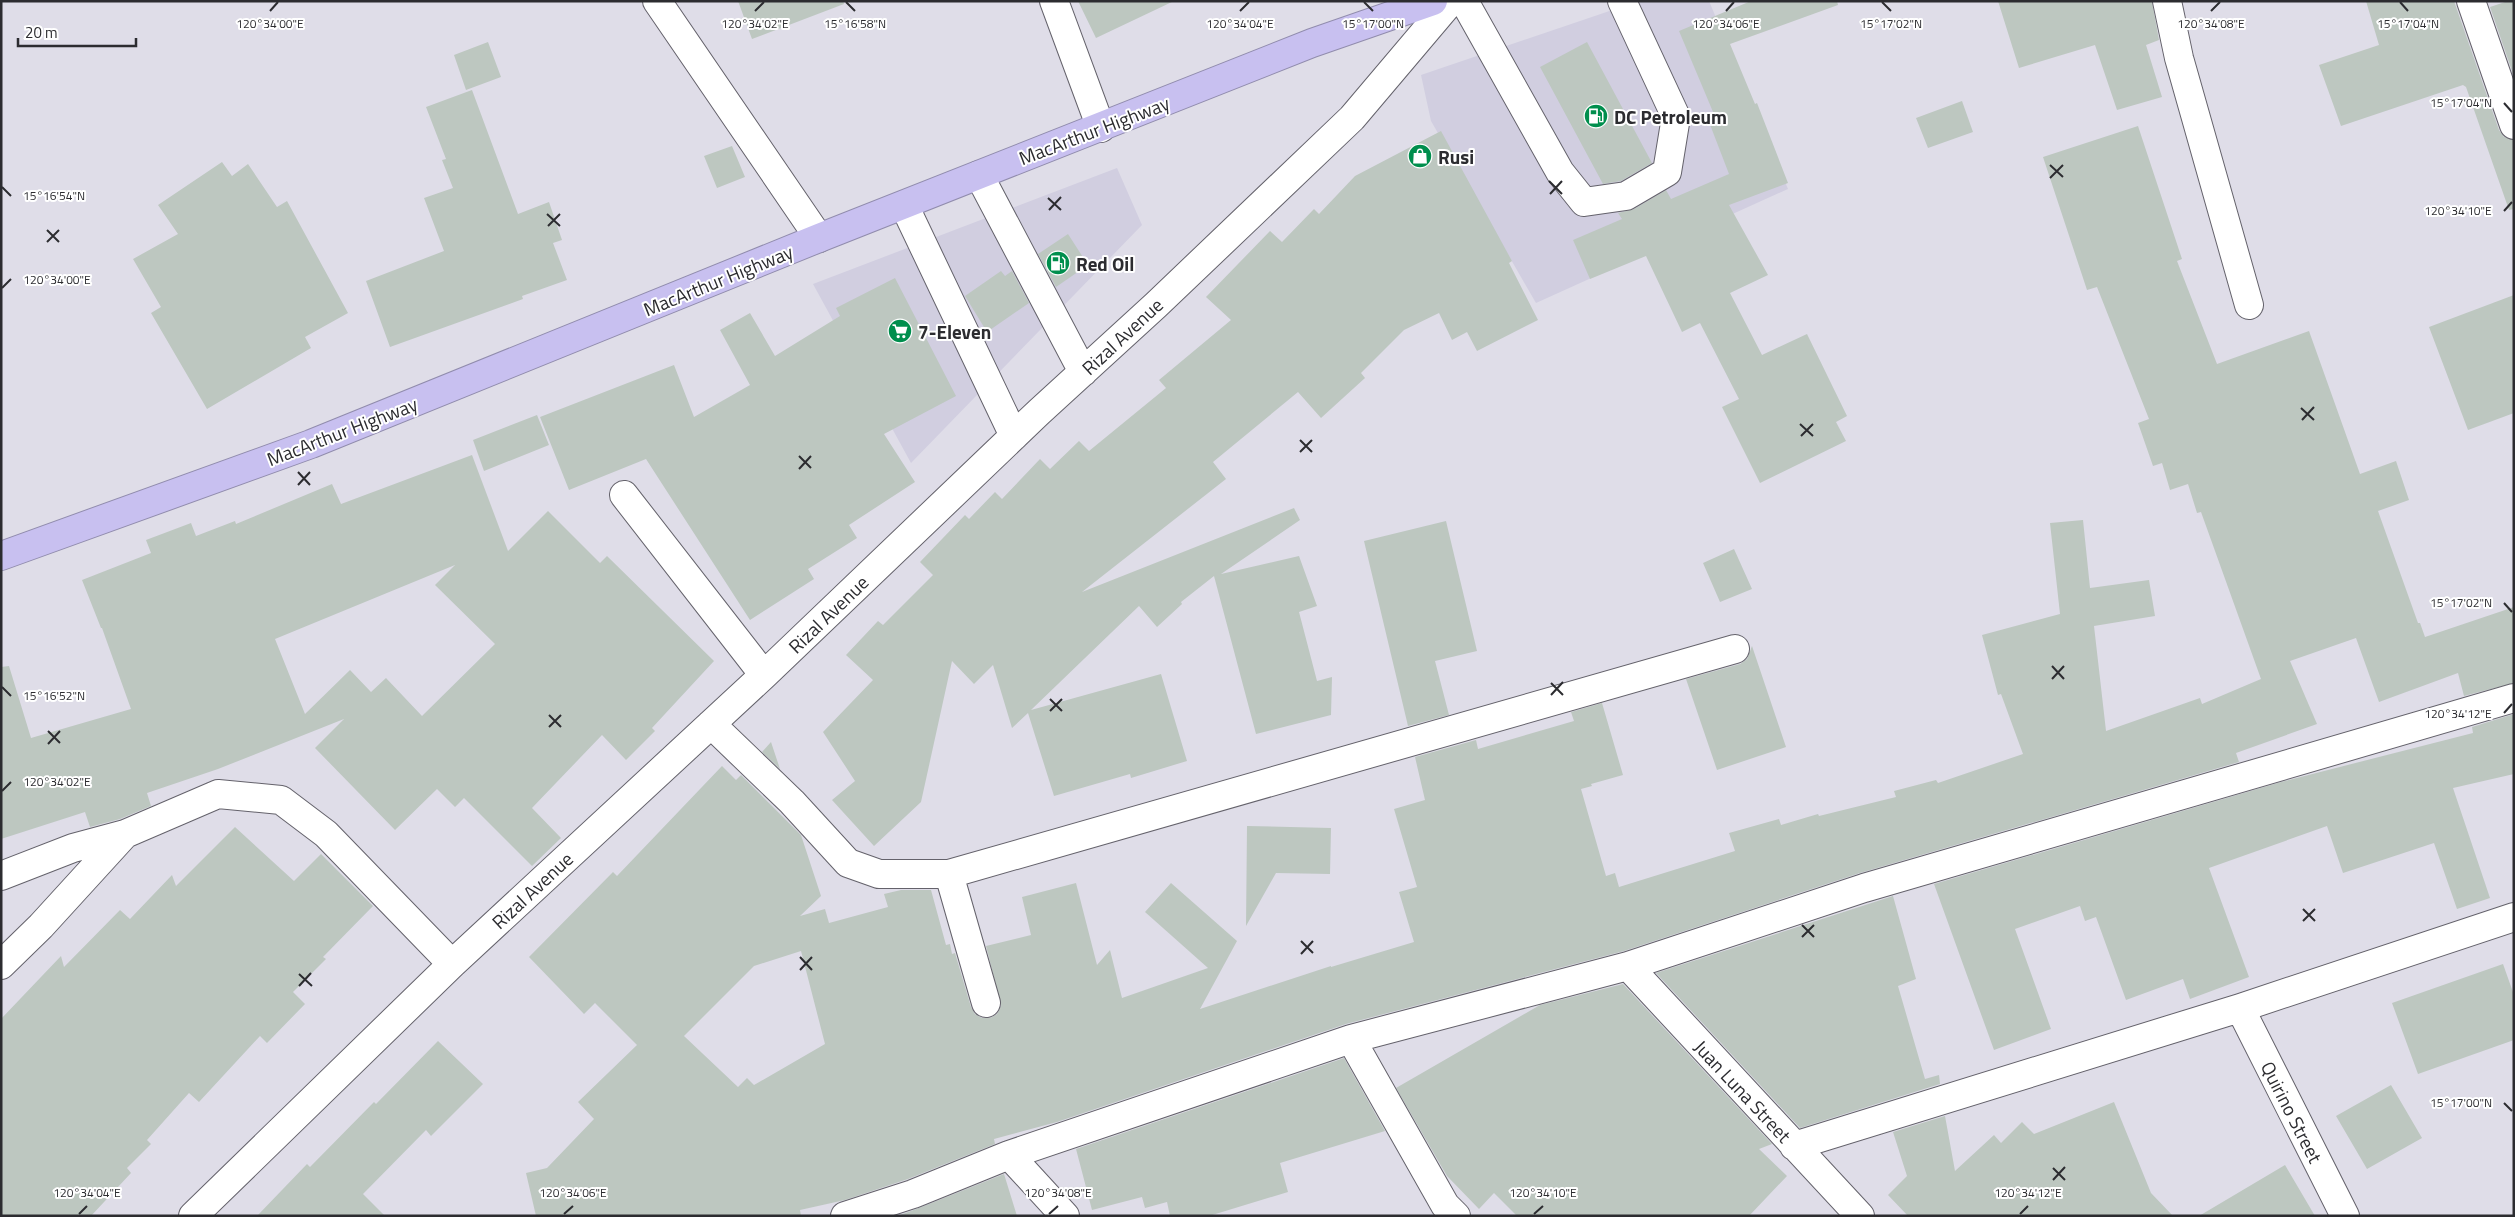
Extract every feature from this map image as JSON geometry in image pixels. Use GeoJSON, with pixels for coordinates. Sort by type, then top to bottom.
{"type":"FeatureCollection","features":[{"type":"Feature","properties":{"kind":"highway","name":"MacArthur Highway"},"geometry":{"type":"LineString","coordinates":[[1,556],[311,444],[819,238],[1312,43],[1433,1]]}},
{"type":"Feature","properties":{"kind":"street"},"geometry":{"type":"LineString","coordinates":[[657,1],[819,238]]}},
{"type":"Feature","properties":{"kind":"street"},"geometry":{"type":"LineString","coordinates":[[1054,1],[1101,128]]}},
{"type":"Feature","properties":{"kind":"street","name":"Rizal Avenue"},"geometry":{"type":"LineString","coordinates":[[193,1216],[452,964],[764,675],[1014,436],[1352,118],[1451,1]]}},
{"type":"Feature","properties":{"kind":"street"},"geometry":{"type":"LineString","coordinates":[[1464,1],[1560,172],[1584,202],[1626,196],[1667,172],[1676,117],[1622,1]]}},
{"type":"Feature","properties":{"kind":"street"},"geometry":{"type":"LineString","coordinates":[[2167,1],[2178,58],[2249,305]]}},
{"type":"Feature","properties":{"kind":"street"},"geometry":{"type":"LineString","coordinates":[[2471,1],[2514,125]]}},
{"type":"Feature","properties":{"kind":"street"},"geometry":{"type":"LineString","coordinates":[[979,175],[1083,372]]}},
{"type":"Feature","properties":{"kind":"street"},"geometry":{"type":"LineString","coordinates":[[904,205],[1014,436]]}},
{"type":"Feature","properties":{"kind":"street"},"geometry":{"type":"LineString","coordinates":[[624,496],[764,675]]}},
{"type":"Feature","properties":{"kind":"street"},"geometry":{"type":"LineString","coordinates":[[711,724],[792,802],[848,863],[879,874],[949,874],[1735,649]]}},
{"type":"Feature","properties":{"kind":"street"},"geometry":{"type":"LineString","coordinates":[[845,1216],[913,1194],[1009,1155],[1352,1039],[1628,966],[1864,888],[2514,698]]}},
{"type":"Feature","properties":{"kind":"street"},"geometry":{"type":"LineString","coordinates":[[1,876],[73,848],[126,834],[218,794],[281,800],[326,834],[452,964]]}},
{"type":"Feature","properties":{"kind":"street"},"geometry":{"type":"LineString","coordinates":[[1,965],[41,926],[126,834]]}},
{"type":"Feature","properties":{"kind":"street"},"geometry":{"type":"LineString","coordinates":[[949,874],[986,1003]]}},
{"type":"Feature","properties":{"kind":"street"},"geometry":{"type":"LineString","coordinates":[[1794,1146],[2240,1008],[2513,918]]}},
{"type":"Feature","properties":{"kind":"street","name":"Juan Luna Street"},"geometry":{"type":"LineString","coordinates":[[1628,966],[1860,1216]]}},
{"type":"Feature","properties":{"kind":"street","name":"Quirino Street"},"geometry":{"type":"LineString","coordinates":[[2240,1008],[2345,1216]]}},
{"type":"Feature","properties":{"kind":"street"},"geometry":{"type":"LineString","coordinates":[[1352,1039],[1445,1205],[1456,1216]]}},
{"type":"Feature","properties":{"kind":"street"},"geometry":{"type":"LineString","coordinates":[[1009,1155],[1065,1216]]}},
{"type":"Feature","properties":{"kind":"shaded area"},"geometry":{"type":"Polygon","coordinates":[[[1639,1],[1709,1],[1788,189],[1536,303],[1431,121],[1421,75],[1639,1]]]}},
{"type":"Feature","properties":{"kind":"shaded area"},"geometry":{"type":"Polygon","coordinates":[[[1117,168],[1142,225],[911,463],[813,284],[1117,168]]]}},
{"type":"Feature","properties":{"kind":"building"},"geometry":{"type":"Polygon","coordinates":[[[738,1],[843,1],[844,4],[752,39],[738,1]]]}},
{"type":"Feature","properties":{"kind":"building"},"geometry":{"type":"Polygon","coordinates":[[[1078,1],[1174,1],[1096,38],[1078,1]]]}},
{"type":"Feature","properties":{"kind":"building"},"geometry":{"type":"Polygon","coordinates":[[[1751,1],[1837,1],[1838,5],[1730,44],[1755,104],[1757,103],[1788,183],[1729,205],[1768,275],[1730,293],[1762,355],[1807,334],[1847,416],[1836,422],[1846,441],[1760,483],[1722,407],[1739,399],[1700,323],[1682,332],[1646,256],[1590,279],[1573,240],[1622,219],[1618,213],[1634,209],[1666,190],[1671,199],[1729,174],[1709,122],[1716,119],[1679,31],[1751,1]]]}},
{"type":"Feature","properties":{"kind":"building"},"geometry":{"type":"Polygon","coordinates":[[[1998,1],[2152,1],[2159,40],[2146,45],[2162,97],[2117,110],[2095,45],[2019,68],[1998,1]]]}},
{"type":"Feature","properties":{"kind":"building"},"geometry":{"type":"Polygon","coordinates":[[[2366,1],[2454,1],[2499,130],[2504,137],[2514,140],[2514,209],[2509,210],[2466,87],[2463,85],[2341,126],[2319,65],[2379,45],[2366,1]]]}},
{"type":"Feature","properties":{"kind":"building"},"geometry":{"type":"Polygon","coordinates":[[[2514,1],[2514,77],[2490,7],[2514,1]]]}},
{"type":"Feature","properties":{"kind":"building"},"geometry":{"type":"Polygon","coordinates":[[[488,42],[501,77],[466,90],[454,55],[488,42]]]}},
{"type":"Feature","properties":{"kind":"building","name":"DC Petroleum"},"geometry":{"type":"Polygon","coordinates":[[[1587,42],[1652,163],[1621,181],[1603,184],[1540,67],[1587,42]]]}},
{"type":"Feature","properties":{"kind":"building"},"geometry":{"type":"Polygon","coordinates":[[[472,90],[518,214],[549,202],[562,240],[553,243],[567,280],[522,296],[523,299],[390,347],[366,281],[444,251],[424,198],[453,188],[442,160],[446,159],[426,107],[472,90]]]}},
{"type":"Feature","properties":{"kind":"building"},"geometry":{"type":"Polygon","coordinates":[[[1962,101],[1973,132],[1928,148],[1916,118],[1962,101]]]}},
{"type":"Feature","properties":{"kind":"building"},"geometry":{"type":"Polygon","coordinates":[[[2138,126],[2182,259],[2177,261],[2217,364],[2309,331],[2360,474],[2396,461],[2409,500],[2378,511],[2418,623],[2420,623],[2425,637],[2514,607],[2514,683],[2464,696],[2458,673],[2379,702],[2356,638],[2290,661],[2317,724],[2236,753],[2239,762],[1860,873],[1624,951],[1346,1024],[1057,1122],[994,1139],[995,1144],[908,1179],[845,1200],[800,1210],[801,1216],[536,1216],[526,1173],[547,1168],[594,1119],[578,1102],[637,1045],[595,1003],[584,1014],[529,957],[613,872],[617,876],[722,766],[736,780],[741,775],[801,835],[821,896],[800,916],[825,909],[829,923],[888,907],[884,894],[901,890],[931,890],[946,945],[950,944],[952,954],[955,953],[971,1007],[975,1014],[982,1018],[990,1018],[997,1014],[1001,1006],[986,946],[1031,935],[1022,897],[1076,883],[1097,965],[1110,950],[1122,998],[1208,968],[1145,912],[1171,883],[1237,941],[1200,1009],[1331,966],[1414,942],[1399,892],[1417,887],[1394,809],[1425,800],[1415,757],[1476,740],[1478,749],[1574,721],[1571,712],[1602,703],[1623,775],[1591,784],[1592,786],[1581,789],[1606,876],[1615,873],[1619,887],[1735,851],[1729,833],[1779,819],[1781,825],[1818,814],[1819,816],[1896,797],[1894,791],[1936,780],[1938,783],[2023,754],[2001,694],[1998,695],[1982,635],[2060,614],[2050,523],[2083,520],[2090,588],[2149,580],[2155,616],[2094,626],[2106,731],[2200,698],[2202,704],[2261,679],[2201,512],[2197,513],[2188,484],[2170,490],[2162,463],[2153,466],[2138,423],[2149,419],[2097,287],[2087,290],[2043,157],[2138,126]],[[801,951],[754,966],[684,1036],[738,1087],[747,1078],[754,1085],[825,1044],[801,951]]]}},
{"type":"Feature","properties":{"kind":"building"},"geometry":{"type":"Polygon","coordinates":[[[1441,131],[1512,261],[1509,263],[1538,320],[1477,351],[1467,332],[1452,340],[1439,313],[1404,330],[1361,373],[1365,378],[1321,418],[1298,392],[1213,462],[1226,479],[1082,592],[1294,508],[1300,520],[1221,574],[1299,556],[1317,606],[1299,612],[1317,681],[1332,677],[1331,715],[1256,734],[1214,576],[1181,602],[1182,604],[1157,627],[1139,606],[1031,710],[1161,674],[1187,761],[1131,778],[1130,774],[1054,796],[1028,713],[1012,728],[993,665],[974,684],[952,661],[921,802],[874,846],[832,800],[855,781],[823,732],[873,680],[846,655],[878,621],[883,625],[933,575],[920,562],[965,515],[969,519],[995,492],[1002,499],[1040,459],[1050,469],[1079,441],[1089,451],[1166,388],[1159,380],[1231,320],[1206,297],[1270,231],[1282,242],[1314,209],[1319,214],[1355,176],[1441,131]]]}},
{"type":"Feature","properties":{"kind":"building"},"geometry":{"type":"Polygon","coordinates":[[[732,146],[745,177],[717,188],[704,156],[732,146]]]}},
{"type":"Feature","properties":{"kind":"building"},"geometry":{"type":"Polygon","coordinates":[[[222,162],[232,176],[248,164],[277,207],[287,201],[348,313],[305,337],[311,348],[207,409],[151,313],[161,307],[133,259],[178,234],[158,205],[222,162]]]}},
{"type":"Feature","properties":{"kind":"building"},"geometry":{"type":"Polygon","coordinates":[[[1068,234],[1088,265],[1056,287],[1038,254],[1068,234]]]}},
{"type":"Feature","properties":{"kind":"building"},"geometry":{"type":"Polygon","coordinates":[[[1001,271],[1005,276],[1012,271],[1029,303],[987,332],[965,296],[1001,271]]]}},
{"type":"Feature","properties":{"kind":"building"},"geometry":{"type":"Polygon","coordinates":[[[895,278],[956,396],[884,434],[915,482],[849,525],[857,538],[808,569],[814,579],[750,620],[646,459],[569,490],[540,417],[674,365],[694,417],[750,385],[720,330],[750,313],[775,356],[840,316],[836,308],[895,278]]]}},
{"type":"Feature","properties":{"kind":"building"},"geometry":{"type":"Polygon","coordinates":[[[2514,295],[2514,413],[2468,430],[2429,327],[2514,295]]]}},
{"type":"Feature","properties":{"kind":"building"},"geometry":{"type":"Polygon","coordinates":[[[537,415],[549,445],[484,471],[473,440],[537,415]]]}},
{"type":"Feature","properties":{"kind":"building"},"geometry":{"type":"Polygon","coordinates":[[[472,455],[508,551],[548,511],[600,563],[607,556],[714,661],[652,728],[655,731],[626,760],[602,735],[532,808],[561,838],[532,866],[464,798],[455,807],[437,789],[395,830],[315,748],[344,719],[218,769],[147,793],[151,806],[120,819],[90,827],[85,812],[1,839],[1,667],[9,666],[31,738],[131,709],[102,628],[82,580],[151,553],[146,540],[191,523],[196,536],[235,521],[236,524],[332,484],[341,504],[472,455]],[[455,565],[275,639],[305,714],[350,670],[371,692],[386,678],[422,716],[495,644],[435,585],[455,565]]]}},
{"type":"Feature","properties":{"kind":"building"},"geometry":{"type":"Polygon","coordinates":[[[1446,521],[1477,651],[1435,661],[1449,715],[1408,726],[1364,541],[1446,521]]]}},
{"type":"Feature","properties":{"kind":"building"},"geometry":{"type":"Polygon","coordinates":[[[1734,549],[1752,589],[1720,602],[1703,563],[1734,549]]]}},
{"type":"Feature","properties":{"kind":"building"},"geometry":{"type":"Polygon","coordinates":[[[1752,646],[1786,747],[1717,770],[1686,679],[1740,664],[1747,659],[1752,646]]]}},
{"type":"Feature","properties":{"kind":"building"},"geometry":{"type":"Polygon","coordinates":[[[2514,714],[2514,774],[2453,788],[2490,898],[2457,909],[2434,843],[2343,873],[2327,826],[2209,868],[2249,977],[2190,999],[2183,979],[2126,1000],[2096,917],[2085,921],[2080,906],[2015,929],[2051,1029],[1994,1050],[1934,884],[2281,782],[2473,733],[2472,727],[2514,714]]]}},
{"type":"Feature","properties":{"kind":"building"},"geometry":{"type":"Polygon","coordinates":[[[771,742],[780,769],[762,752],[771,742]]]}},
{"type":"Feature","properties":{"kind":"building"},"geometry":{"type":"Polygon","coordinates":[[[1247,826],[1331,828],[1330,874],[1276,873],[1246,926],[1247,826]]]}},
{"type":"Feature","properties":{"kind":"building"},"geometry":{"type":"Polygon","coordinates":[[[235,827],[294,881],[321,854],[373,906],[323,957],[326,959],[293,992],[305,1004],[267,1043],[260,1036],[199,1102],[189,1093],[147,1140],[151,1144],[127,1168],[131,1173],[91,1216],[1,1216],[1,1019],[61,956],[64,967],[120,910],[130,919],[172,875],[176,886],[235,827]]]}},
{"type":"Feature","properties":{"kind":"building"},"geometry":{"type":"Polygon","coordinates":[[[1893,896],[1916,979],[1898,986],[1925,1079],[1939,1075],[1940,1084],[1800,1128],[1656,973],[1893,896]]]}},
{"type":"Feature","properties":{"kind":"building"},"geometry":{"type":"Polygon","coordinates":[[[2503,964],[2514,995],[2514,1040],[2418,1074],[2392,1003],[2503,964]]]}},
{"type":"Feature","properties":{"kind":"building"},"geometry":{"type":"Polygon","coordinates":[[[1623,984],[1772,1144],[1759,1149],[1787,1176],[1749,1216],[1517,1216],[1494,1193],[1479,1209],[1447,1176],[1396,1088],[1540,1005],[1623,984]]]}},
{"type":"Feature","properties":{"kind":"building"},"geometry":{"type":"Polygon","coordinates":[[[438,1041],[483,1084],[431,1136],[426,1130],[363,1194],[385,1216],[257,1216],[307,1164],[310,1167],[438,1041]]]}},
{"type":"Feature","properties":{"kind":"building"},"geometry":{"type":"Polygon","coordinates":[[[1344,1058],[1385,1131],[1280,1163],[1288,1192],[1209,1216],[1170,1216],[1167,1202],[1145,1208],[1142,1197],[1092,1210],[1076,1149],[1344,1058]]]}},
{"type":"Feature","properties":{"kind":"building"},"geometry":{"type":"Polygon","coordinates":[[[2391,1085],[2422,1138],[2367,1169],[2336,1116],[2391,1085]]]}},
{"type":"Feature","properties":{"kind":"building"},"geometry":{"type":"Polygon","coordinates":[[[2114,1102],[2151,1193],[2173,1216],[1908,1216],[1888,1195],[1907,1176],[1893,1132],[1945,1116],[1955,1171],[1994,1135],[2001,1143],[2022,1122],[2034,1134],[2114,1102]]]}},
{"type":"Feature","properties":{"kind":"building"},"geometry":{"type":"Polygon","coordinates":[[[2285,1165],[2315,1216],[2199,1216],[2285,1165]]]}},
{"type":"Feature","properties":{"kind":"building"},"geometry":{"type":"Polygon","coordinates":[[[1004,1174],[1017,1216],[897,1216],[919,1208],[1004,1174]]]}},
{"type":"Feature","properties":{"kind":"place","name":"DC Petroleum"},"geometry":{"type":"Point","coordinates":[1596,116]}},
{"type":"Feature","properties":{"kind":"place","name":"Rusi"},"geometry":{"type":"Point","coordinates":[1420,156]}},
{"type":"Feature","properties":{"kind":"place","name":"Red Oil"},"geometry":{"type":"Point","coordinates":[1058,263]}},
{"type":"Feature","properties":{"kind":"place","name":"7-Eleven"},"geometry":{"type":"Point","coordinates":[900,331]}}]}
